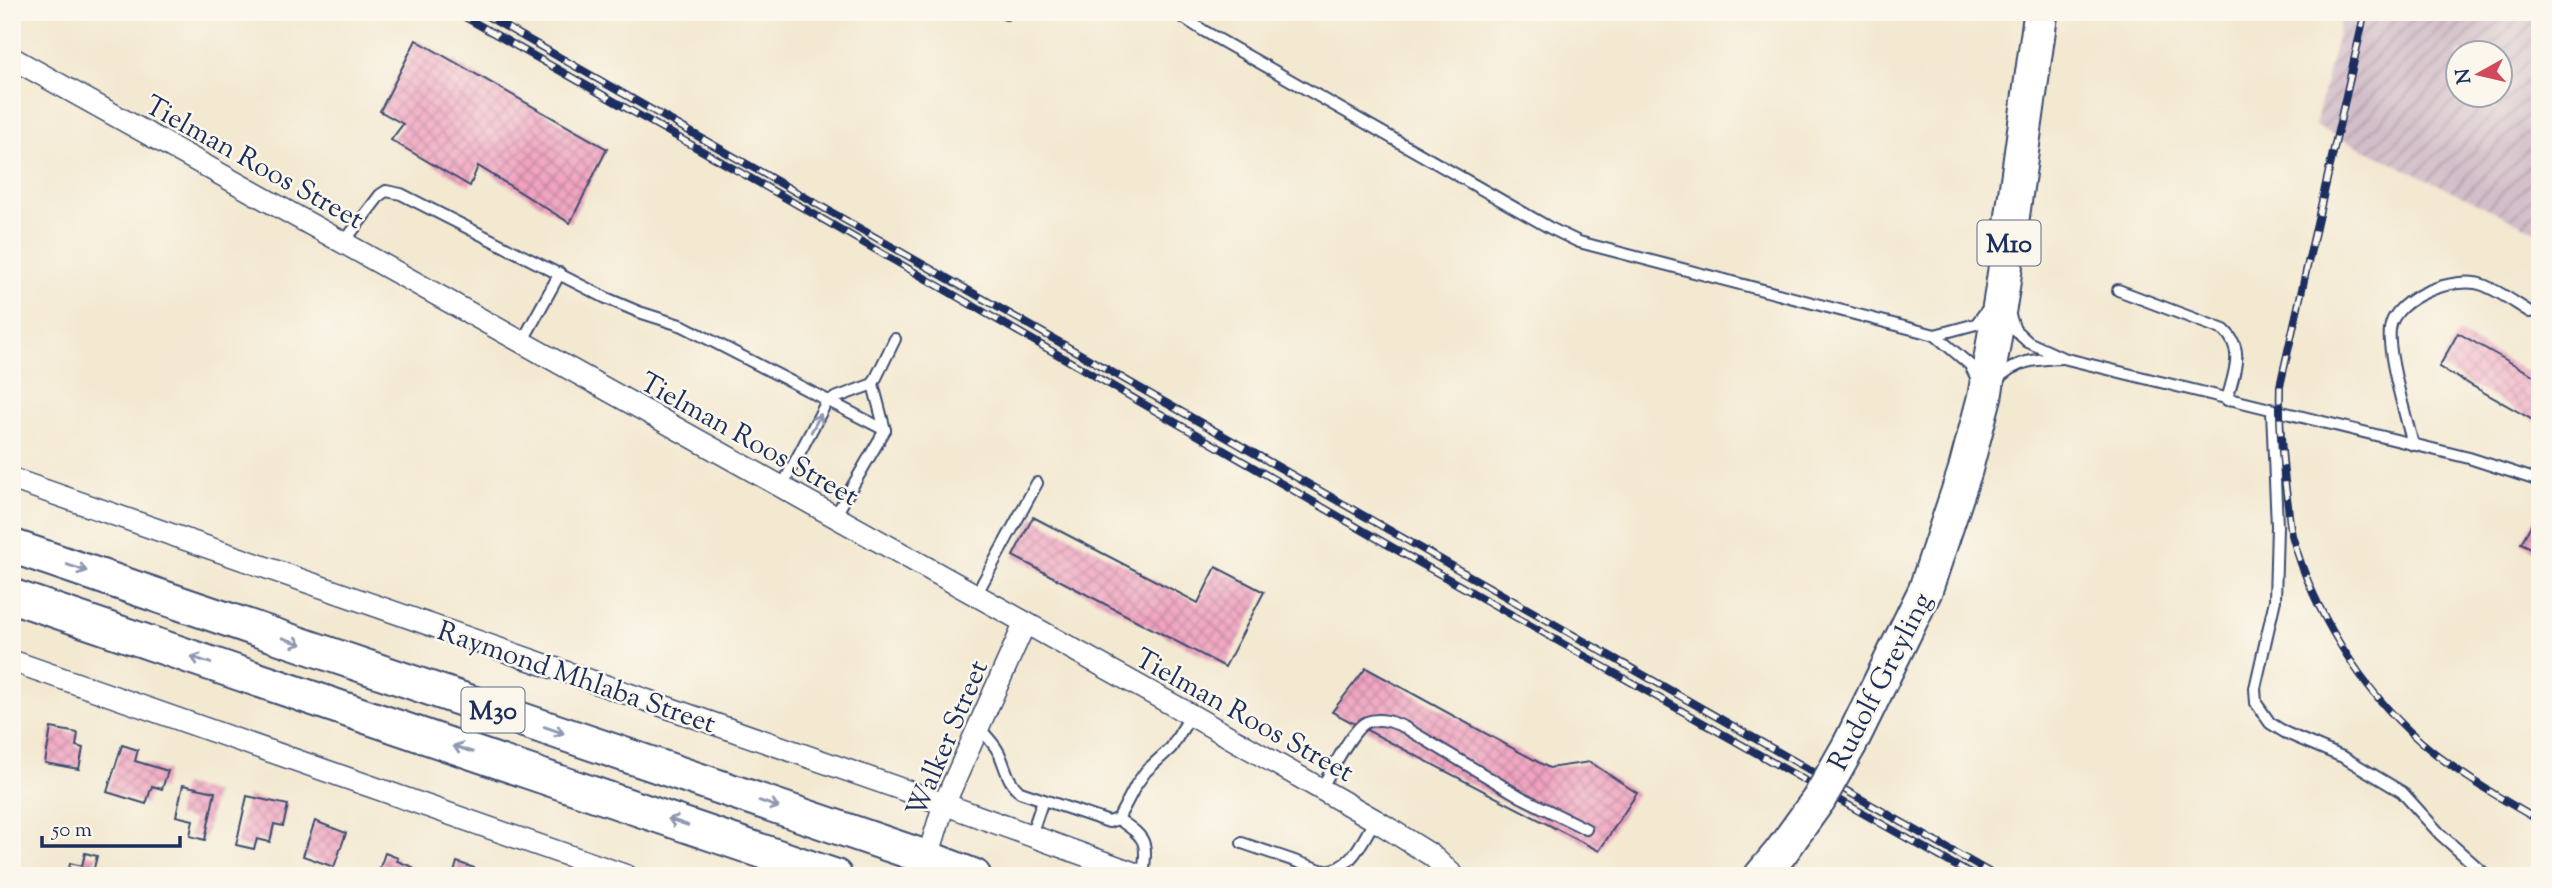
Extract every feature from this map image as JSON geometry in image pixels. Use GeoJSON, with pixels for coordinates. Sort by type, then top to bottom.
{"type":"FeatureCollection","features":[{"type":"Feature","properties":{"kind":"main road","name":"M10"},"geometry":{"type":"LineString","coordinates":[[1985,395],[2041,12]]}},
{"type":"Feature","properties":{"kind":"main road","name":"Rudolf Greyling"},"geometry":{"type":"LineString","coordinates":[[1761,876],[1819,799],[1850,744],[1925,590],[1965,471],[1985,395]]}},
{"type":"Feature","properties":{"kind":"main road","name":"Raymond Mhlaba Street"},"geometry":{"type":"LineString","coordinates":[[12,546],[925,867],[974,876]]}},
{"type":"Feature","properties":{"kind":"main road","name":"M30"},"geometry":{"type":"LineString","coordinates":[[12,596],[835,876]]}},
{"type":"Feature","properties":{"kind":"street","name":"Tielman Roos Street"},"geometry":{"type":"LineString","coordinates":[[12,58],[1191,715],[1375,820],[1431,855],[1454,876]]}},
{"type":"Feature","properties":{"kind":"street","name":"Raymond Mhlaba Street"},"geometry":{"type":"LineString","coordinates":[[12,479],[944,804],[1142,876]]}},
{"type":"Feature","properties":{"kind":"street","name":"Walker Street"},"geometry":{"type":"LineString","coordinates":[[925,867],[944,804],[1026,623]]}},
{"type":"Feature","properties":{"kind":"street"},"geometry":{"type":"LineString","coordinates":[[12,661],[605,872],[627,876]]}},
{"type":"Feature","properties":{"kind":"lane"},"geometry":{"type":"LineString","coordinates":[[1175,12],[1538,222],[1579,242],[1935,335],[1970,365],[1985,395],[2004,372],[2032,359],[2063,358]]}},
{"type":"Feature","properties":{"kind":"lane"},"geometry":{"type":"LineString","coordinates":[[344,242],[380,195],[386,191],[393,192],[606,298],[683,326],[886,430]]}},
{"type":"Feature","properties":{"kind":"lane"},"geometry":{"type":"LineString","coordinates":[[522,342],[560,273]]}},
{"type":"Feature","properties":{"kind":"lane"},"geometry":{"type":"LineString","coordinates":[[2413,445],[2391,350],[2390,328],[2395,314],[2404,304],[2418,296],[2452,284],[2467,282],[2483,285],[2530,312]]}},
{"type":"Feature","properties":{"kind":"lane"},"geometry":{"type":"LineString","coordinates":[[1935,335],[1976,324],[2002,290]]}},
{"type":"Feature","properties":{"kind":"lane"},"geometry":{"type":"LineString","coordinates":[[2002,290],[2015,330],[2028,342],[2063,358],[2469,458],[2540,481]]}},
{"type":"Feature","properties":{"kind":"lane"},"geometry":{"type":"LineString","coordinates":[[2118,290],[2224,330],[2232,337],[2238,356],[2227,400]]}},
{"type":"Feature","properties":{"kind":"lane"},"geometry":{"type":"LineString","coordinates":[[834,518],[886,430],[873,384],[895,339]]}},
{"type":"Feature","properties":{"kind":"lane"},"geometry":{"type":"LineString","coordinates":[[781,488],[827,401],[873,384]]}},
{"type":"Feature","properties":{"kind":"lane"},"geometry":{"type":"LineString","coordinates":[[2272,411],[2277,526],[2274,600],[2255,688],[2256,703],[2270,723],[2286,733],[2346,758],[2402,792],[2440,834],[2487,876]]}},
{"type":"Feature","properties":{"kind":"lane"},"geometry":{"type":"LineString","coordinates":[[975,595],[1037,483]]}},
{"type":"Feature","properties":{"kind":"lane"},"geometry":{"type":"LineString","coordinates":[[978,727],[998,751],[1010,783],[1020,792],[1109,822],[1118,819],[1136,785],[1146,771],[1171,748],[1191,715]]}},
{"type":"Feature","properties":{"kind":"lane"},"geometry":{"type":"LineString","coordinates":[[1321,789],[1365,723],[1388,721],[1405,727],[1521,797],[1586,829]]}},
{"type":"Feature","properties":{"kind":"lane"},"geometry":{"type":"LineString","coordinates":[[1031,835],[1043,800]]}},
{"type":"Feature","properties":{"kind":"lane"},"geometry":{"type":"LineString","coordinates":[[1118,819],[1138,832],[1144,842],[1146,851],[1142,876]]}},
{"type":"Feature","properties":{"kind":"lane"},"geometry":{"type":"LineString","coordinates":[[1242,843],[1324,871],[1333,871],[1345,866],[1375,820]]}},
{"type":"Feature","properties":{"kind":"shaded area"},"geometry":{"type":"Polygon","coordinates":[[[2343,12],[2540,12],[2540,233],[2315,126],[2343,12]]]}},
{"type":"Feature","properties":{"kind":"building"},"geometry":{"type":"Polygon","coordinates":[[[416,40],[607,149],[570,223],[478,166],[470,186],[391,140],[403,124],[380,111],[416,40]]]}},
{"type":"Feature","properties":{"kind":"building"},"geometry":{"type":"Polygon","coordinates":[[[2458,333],[2540,379],[2540,424],[2439,367],[2458,333]]]}},
{"type":"Feature","properties":{"kind":"building"},"geometry":{"type":"Polygon","coordinates":[[[2540,509],[2540,553],[2521,543],[2540,509]]]}},
{"type":"Feature","properties":{"kind":"building"},"geometry":{"type":"Polygon","coordinates":[[[1033,517],[1198,603],[1216,567],[1264,592],[1225,667],[1013,556],[1033,517]]]}},
{"type":"Feature","properties":{"kind":"building"},"geometry":{"type":"Polygon","coordinates":[[[1366,668],[1549,768],[1590,762],[1637,793],[1599,851],[1332,712],[1366,668]]]}},
{"type":"Feature","properties":{"kind":"building"},"geometry":{"type":"Polygon","coordinates":[[[51,728],[78,733],[76,746],[83,748],[79,769],[45,763],[51,728]]]}},
{"type":"Feature","properties":{"kind":"building"},"geometry":{"type":"Polygon","coordinates":[[[122,745],[138,750],[135,761],[168,771],[162,789],[152,786],[146,804],[107,792],[122,745]]]}},
{"type":"Feature","properties":{"kind":"building"},"geometry":{"type":"Polygon","coordinates":[[[183,785],[215,792],[205,840],[190,836],[193,820],[176,816],[183,785]]]}},
{"type":"Feature","properties":{"kind":"building"},"geometry":{"type":"Polygon","coordinates":[[[247,796],[288,805],[283,826],[274,824],[270,842],[257,839],[254,849],[236,845],[247,796]]]}},
{"type":"Feature","properties":{"kind":"building"},"geometry":{"type":"Polygon","coordinates":[[[315,821],[346,833],[334,867],[303,856],[315,821]]]}},
{"type":"Feature","properties":{"kind":"building"},"geometry":{"type":"Polygon","coordinates":[[[85,853],[97,856],[92,876],[68,876],[70,863],[82,866],[85,853]]]}},
{"type":"Feature","properties":{"kind":"building"},"geometry":{"type":"Polygon","coordinates":[[[385,853],[413,867],[409,876],[377,876],[385,853]]]}},
{"type":"Feature","properties":{"kind":"building"},"geometry":{"type":"Polygon","coordinates":[[[457,862],[474,868],[472,876],[453,876],[457,862]]]}},
{"type":"Feature","properties":{"kind":"railway"},"geometry":{"type":"LineString","coordinates":[[456,12],[1974,876]]}},
{"type":"Feature","properties":{"kind":"railway"},"geometry":{"type":"LineString","coordinates":[[480,12],[1996,876]]}},
{"type":"Feature","properties":{"kind":"railway"},"geometry":{"type":"LineString","coordinates":[[2365,12],[2280,386],[2281,442],[2291,530],[2301,564],[2326,620],[2378,698],[2420,741],[2448,764],[2540,821]]}}]}
